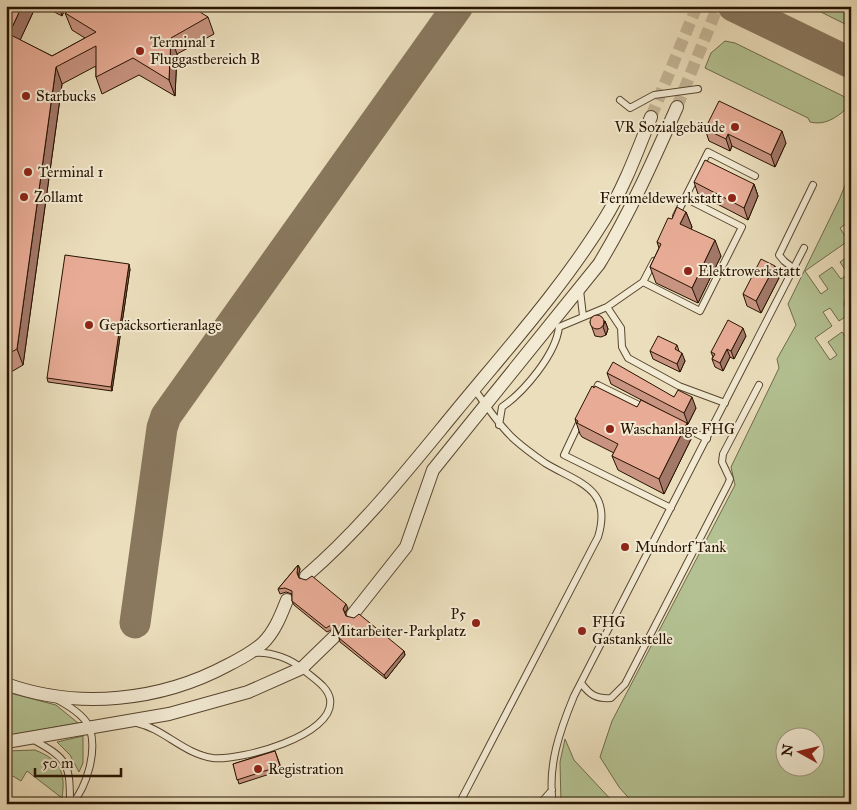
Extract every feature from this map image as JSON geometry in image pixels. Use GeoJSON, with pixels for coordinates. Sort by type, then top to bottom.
{"type":"FeatureCollection","features":[{"type":"Feature","properties":{"kind":"street"},"geometry":{"type":"LineString","coordinates":[[353,614],[406,547],[433,470],[580,289],[621,227],[677,107]]}},
{"type":"Feature","properties":{"kind":"street"},"geometry":{"type":"LineString","coordinates":[[306,576],[329,557],[368,514],[474,389],[573,266],[604,219],[630,171],[651,117]]}},
{"type":"Feature","properties":{"kind":"street"},"geometry":{"type":"LineString","coordinates":[[6,684],[50,696],[90,699],[146,694],[178,687],[211,674],[250,654],[273,631],[287,600]]}},
{"type":"Feature","properties":{"kind":"street"},"geometry":{"type":"LineString","coordinates":[[6,742],[169,714],[248,692],[302,668],[334,637]]}},
{"type":"Feature","properties":{"kind":"lane"},"geometry":{"type":"LineString","coordinates":[[620,100],[630,108],[654,95],[698,89]]}},
{"type":"Feature","properties":{"kind":"lane"},"geometry":{"type":"LineString","coordinates":[[672,224],[708,152],[755,176]]}},
{"type":"Feature","properties":{"kind":"lane"},"geometry":{"type":"LineString","coordinates":[[794,268],[779,255],[813,185]]}},
{"type":"Feature","properties":{"kind":"lane"},"geometry":{"type":"LineString","coordinates":[[643,282],[700,311],[742,227],[685,198]]}},
{"type":"Feature","properties":{"kind":"lane"},"geometry":{"type":"LineString","coordinates":[[553,804],[552,767],[558,736],[580,683],[804,248]]}},
{"type":"Feature","properties":{"kind":"lane"},"geometry":{"type":"LineString","coordinates":[[499,425],[502,407],[514,399],[549,355],[558,340],[559,327],[607,306],[643,282],[656,257]]}},
{"type":"Feature","properties":{"kind":"lane"},"geometry":{"type":"LineString","coordinates":[[580,289],[583,316]]}},
{"type":"Feature","properties":{"kind":"lane"},"geometry":{"type":"LineString","coordinates":[[607,306],[622,328],[622,347],[628,358],[679,386],[725,403]]}},
{"type":"Feature","properties":{"kind":"lane"},"geometry":{"type":"LineString","coordinates":[[590,402],[598,385],[648,410]]}},
{"type":"Feature","properties":{"kind":"lane"},"geometry":{"type":"LineString","coordinates":[[580,683],[589,694],[600,699],[611,698],[625,684],[728,484],[730,479],[722,462],[723,454],[758,385]]}},
{"type":"Feature","properties":{"kind":"lane"},"geometry":{"type":"LineString","coordinates":[[460,804],[602,525],[602,512],[592,490],[584,483],[545,463],[499,425],[474,389]]}},
{"type":"Feature","properties":{"kind":"lane"},"geometry":{"type":"LineString","coordinates":[[585,411],[564,455],[671,508]]}},
{"type":"Feature","properties":{"kind":"lane"},"geometry":{"type":"LineString","coordinates":[[673,422],[707,439]]}},
{"type":"Feature","properties":{"kind":"lane"},"geometry":{"type":"LineString","coordinates":[[128,721],[149,727],[185,748],[212,758],[229,758],[292,740],[309,731],[324,717],[330,700],[326,689],[302,668],[281,656],[262,652],[250,654]]}},
{"type":"Feature","properties":{"kind":"lane"},"geometry":{"type":"LineString","coordinates":[[50,696],[74,710],[90,728],[92,748],[85,784],[71,804]]}},
{"type":"Feature","properties":{"kind":"lane"},"geometry":{"type":"LineString","coordinates":[[31,738],[52,750],[65,762],[70,774],[71,804]]}},
{"type":"Feature","properties":{"kind":"lane"},"geometry":{"type":"LineString","coordinates":[[540,804],[552,790]]}},
{"type":"Feature","properties":{"kind":"green space"},"geometry":{"type":"Polygon","coordinates":[[[809,6],[851,6],[851,27],[809,6]]]}},
{"type":"Feature","properties":{"kind":"green space"},"geometry":{"type":"Polygon","coordinates":[[[725,41],[735,43],[851,100],[851,105],[827,121],[822,123],[810,122],[808,118],[705,68],[711,53],[725,41]]]}},
{"type":"Feature","properties":{"kind":"green space"},"geometry":{"type":"Polygon","coordinates":[[[851,171],[851,229],[847,223],[840,228],[848,241],[805,271],[821,294],[828,289],[819,276],[832,267],[841,279],[848,274],[840,262],[851,254],[851,291],[846,295],[844,305],[850,314],[839,321],[830,308],[823,312],[832,326],[815,338],[830,360],[837,355],[828,342],[842,332],[851,344],[851,804],[634,804],[619,787],[600,757],[612,721],[735,485],[731,467],[779,368],[777,359],[796,325],[788,304],[839,200],[851,171]]]}},
{"type":"Feature","properties":{"kind":"green space"},"geometry":{"type":"Polygon","coordinates":[[[6,692],[56,705],[78,723],[6,736],[6,692]]]}},
{"type":"Feature","properties":{"kind":"green space"},"geometry":{"type":"Polygon","coordinates":[[[83,736],[83,763],[79,772],[70,755],[57,742],[83,736]]]}},
{"type":"Feature","properties":{"kind":"green space"},"geometry":{"type":"Polygon","coordinates":[[[565,739],[574,760],[615,804],[561,804],[560,762],[565,739]]]}},
{"type":"Feature","properties":{"kind":"green space"},"geometry":{"type":"Polygon","coordinates":[[[35,750],[50,758],[59,768],[63,781],[62,798],[27,771],[21,781],[6,772],[6,751],[35,750]]]}},
{"type":"Feature","properties":{"kind":"building"},"geometry":{"type":"Polygon","coordinates":[[[6,6],[22,6],[9,34],[52,56],[96,32],[65,13],[77,6],[190,6],[208,17],[171,38],[169,80],[133,58],[96,77],[96,46],[56,67],[17,349],[6,355],[6,6]]]}},
{"type":"Feature","properties":{"kind":"building"},"geometry":{"type":"Polygon","coordinates":[[[719,101],[782,131],[771,155],[728,134],[726,139],[705,129],[719,101]]]}},
{"type":"Feature","properties":{"kind":"building"},"geometry":{"type":"Polygon","coordinates":[[[705,160],[754,184],[744,208],[694,182],[705,160]]]}},
{"type":"Feature","properties":{"kind":"building","name":"Elektrowerkstatt"},"geometry":{"type":"Polygon","coordinates":[[[677,207],[686,212],[680,224],[715,240],[692,288],[650,267],[661,244],[657,242],[668,218],[672,219],[677,207]]]}},
{"type":"Feature","properties":{"kind":"building","name":"Gepäcksortieranlage"},"geometry":{"type":"Polygon","coordinates":[[[65,255],[129,264],[111,387],[47,378],[65,255]]]}},
{"type":"Feature","properties":{"kind":"building"},"geometry":{"type":"Polygon","coordinates":[[[761,259],[775,266],[756,301],[743,294],[761,259]]]}},
{"type":"Feature","properties":{"kind":"building"},"geometry":{"type":"Polygon","coordinates":[[[594,315],[600,315],[604,322],[600,329],[594,329],[590,325],[590,319],[594,315]]]}},
{"type":"Feature","properties":{"kind":"building"},"geometry":{"type":"Polygon","coordinates":[[[728,320],[743,328],[731,351],[727,349],[720,363],[712,359],[715,354],[711,352],[728,320]]]}},
{"type":"Feature","properties":{"kind":"building"},"geometry":{"type":"Polygon","coordinates":[[[658,336],[677,345],[675,349],[682,353],[677,364],[650,351],[658,336]]]}},
{"type":"Feature","properties":{"kind":"building"},"geometry":{"type":"Polygon","coordinates":[[[613,362],[674,397],[678,390],[692,397],[684,413],[607,373],[613,362]]]}},
{"type":"Feature","properties":{"kind":"building"},"geometry":{"type":"Polygon","coordinates":[[[592,386],[637,407],[641,400],[687,423],[659,479],[612,456],[618,444],[577,423],[578,421],[575,419],[592,386]]]}},
{"type":"Feature","properties":{"kind":"building"},"geometry":{"type":"Polygon","coordinates":[[[298,565],[297,573],[299,578],[306,580],[312,576],[346,604],[343,609],[346,616],[354,618],[359,614],[404,651],[384,675],[339,638],[340,631],[338,627],[331,625],[326,628],[292,601],[292,591],[285,588],[278,589],[298,565]]]}},
{"type":"Feature","properties":{"kind":"building","name":"Registration"},"geometry":{"type":"Polygon","coordinates":[[[275,751],[280,766],[237,780],[233,764],[275,751]]]}},
{"type":"Feature","properties":{"kind":"taxiway"},"geometry":{"type":"LineString","coordinates":[[135,623],[162,428],[166,416],[458,6]]}},
{"type":"Feature","properties":{"kind":"taxiway"},"geometry":{"type":"LineString","coordinates":[[733,6],[851,63]]}},
{"type":"Feature","properties":{"kind":"tunnel"},"geometry":{"type":"LineString","coordinates":[[651,117],[697,6]]}},
{"type":"Feature","properties":{"kind":"tunnel"},"geometry":{"type":"LineString","coordinates":[[677,107],[718,6]]}},
{"type":"Feature","properties":{"kind":"place","name":"Terminal 1 Fluggastbereich B"},"geometry":{"type":"Point","coordinates":[140,51]}},
{"type":"Feature","properties":{"kind":"place","name":"Starbucks"},"geometry":{"type":"Point","coordinates":[26,96]}},
{"type":"Feature","properties":{"kind":"place","name":"VR Sozialgebäude"},"geometry":{"type":"Point","coordinates":[735,127]}},
{"type":"Feature","properties":{"kind":"place","name":"Terminal 1"},"geometry":{"type":"Point","coordinates":[28,172]}},
{"type":"Feature","properties":{"kind":"place","name":"Zollamt"},"geometry":{"type":"Point","coordinates":[24,197]}},
{"type":"Feature","properties":{"kind":"place","name":"Fernmeldewerkstatt"},"geometry":{"type":"Point","coordinates":[732,198]}},
{"type":"Feature","properties":{"kind":"place","name":"Elektrowerkstatt"},"geometry":{"type":"Point","coordinates":[688,271]}},
{"type":"Feature","properties":{"kind":"place","name":"Gepäcksortieranlage"},"geometry":{"type":"Point","coordinates":[89,325]}},
{"type":"Feature","properties":{"kind":"place","name":"Waschanlage FHG"},"geometry":{"type":"Point","coordinates":[610,429]}},
{"type":"Feature","properties":{"kind":"place","name":"Mundorf Tank"},"geometry":{"type":"Point","coordinates":[625,547]}},
{"type":"Feature","properties":{"kind":"place","name":"P5 Mitarbeiter-Parkplatz"},"geometry":{"type":"Point","coordinates":[476,623]}},
{"type":"Feature","properties":{"kind":"place","name":"FHG Gastankstelle"},"geometry":{"type":"Point","coordinates":[582,631]}},
{"type":"Feature","properties":{"kind":"place","name":"Registration"},"geometry":{"type":"Point","coordinates":[258,769]}}]}
